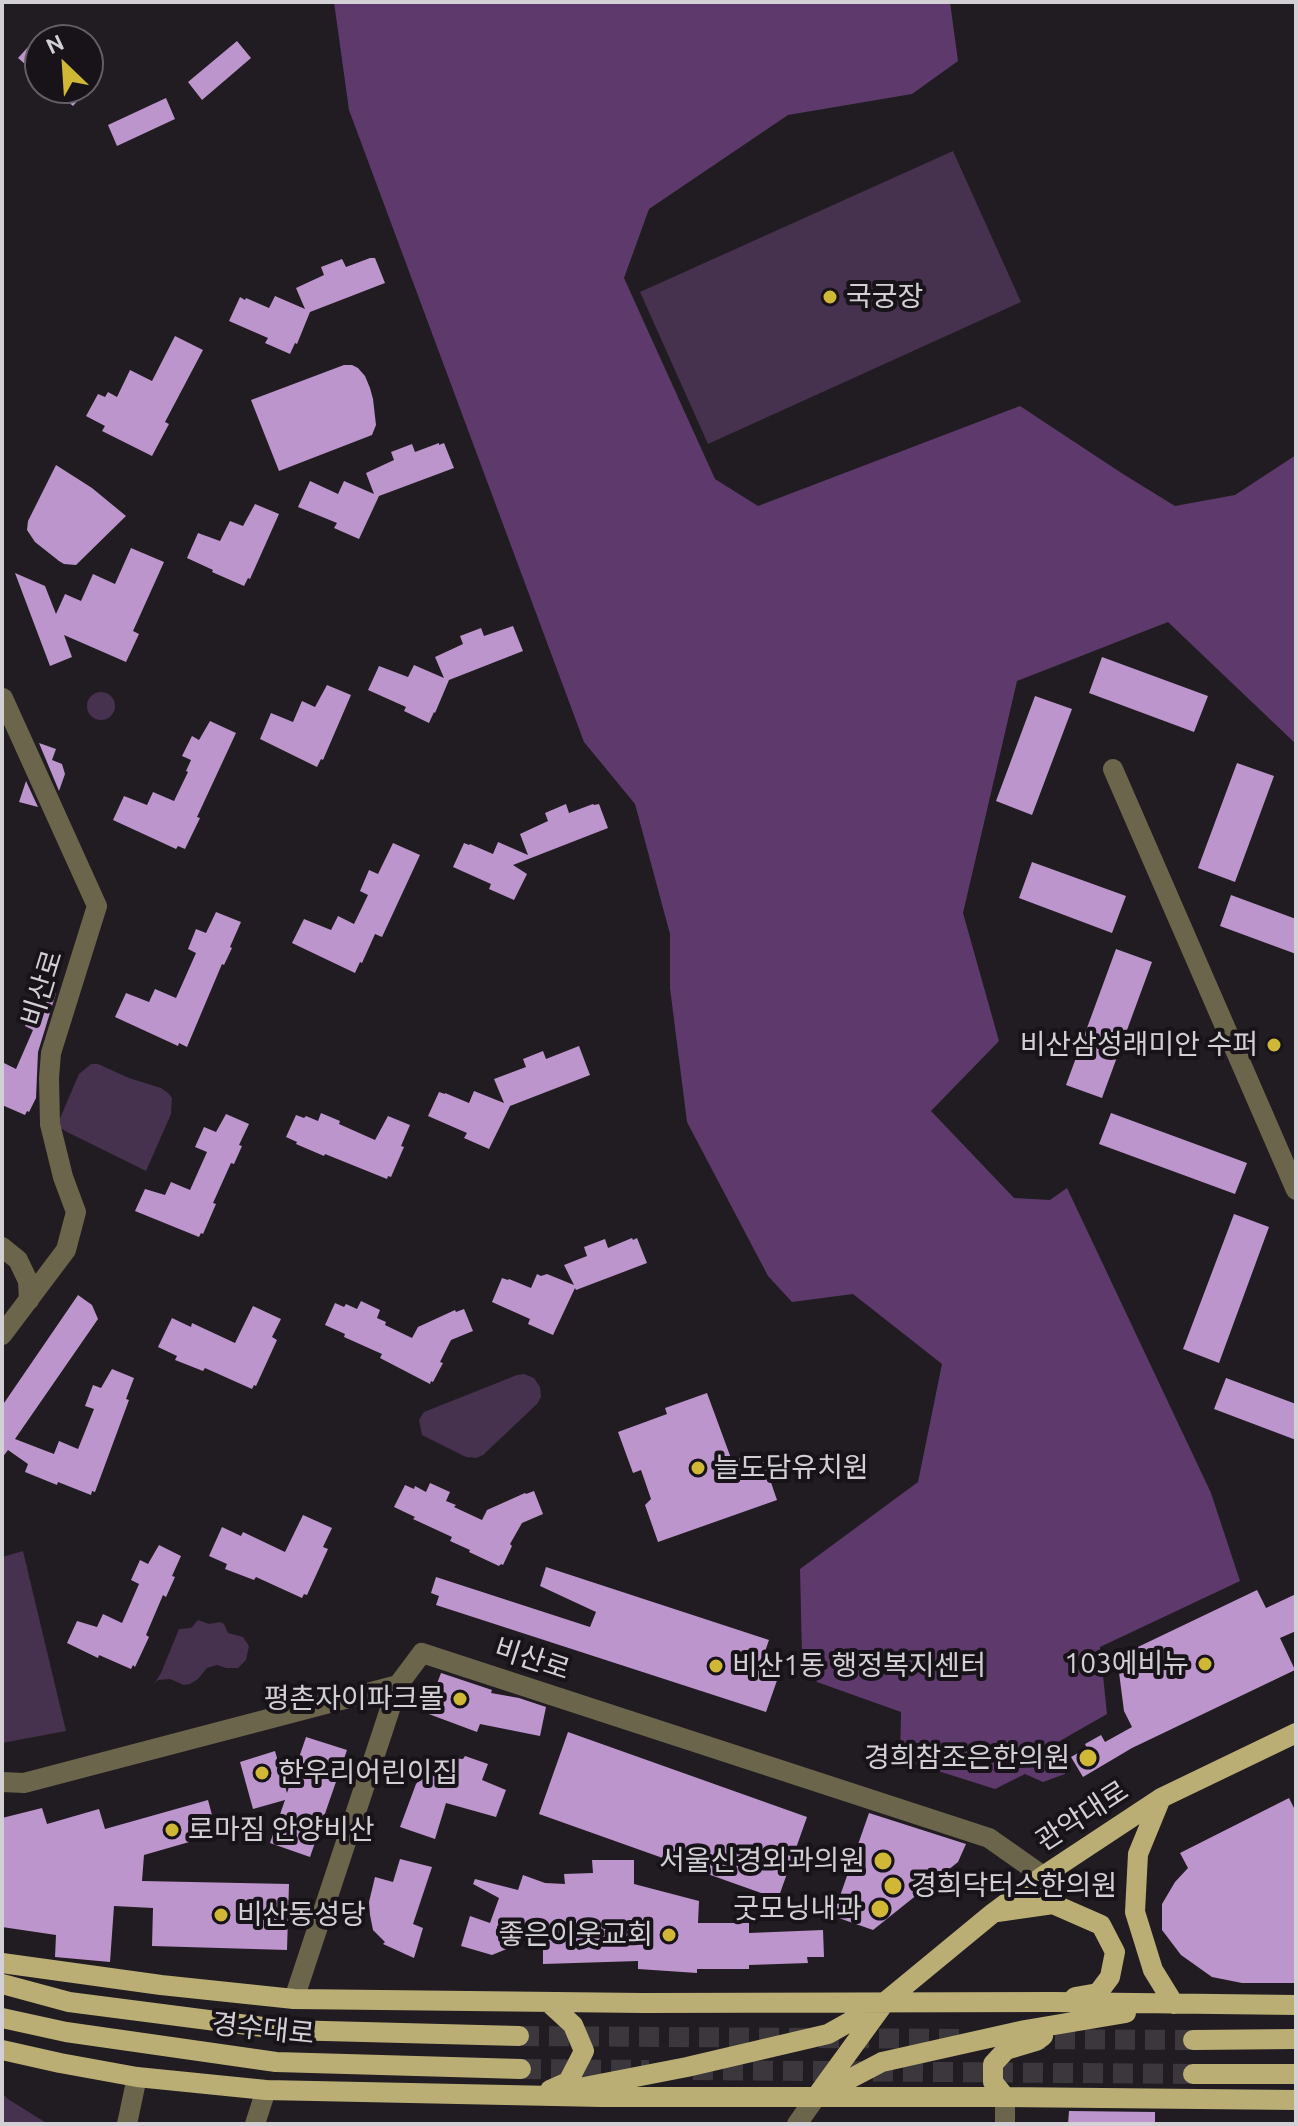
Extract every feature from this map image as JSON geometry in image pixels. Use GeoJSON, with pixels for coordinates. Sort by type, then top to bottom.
{"type":"FeatureCollection","features":[{"type":"Feature","properties":{"kind":"main road","name":"관악대로"},"geometry":{"type":"LineString","coordinates":[[816,2097],[885,2002],[993,1913],[1161,1798],[1296,1733]]}},
{"type":"Feature","properties":{"kind":"main road"},"geometry":{"type":"LineString","coordinates":[[1161,1798],[1138,1854],[1135,1912],[1153,1970],[1174,2004]]}},
{"type":"Feature","properties":{"kind":"main road"},"geometry":{"type":"LineString","coordinates":[[993,1913],[1053,1904],[1101,1925],[1115,1952],[1110,1977],[1098,1993],[1054,2002]]}},
{"type":"Feature","properties":{"kind":"main road"},"geometry":{"type":"LineString","coordinates":[[2,1963],[294,1999],[1296,2005]]}},
{"type":"Feature","properties":{"kind":"main road","name":"경수대로"},"geometry":{"type":"LineString","coordinates":[[2,1984],[69,2002],[286,2030],[519,2036]]}},
{"type":"Feature","properties":{"kind":"main road"},"geometry":{"type":"LineString","coordinates":[[535,2096],[568,2082],[584,2051],[573,2025],[548,2002]]}},
{"type":"Feature","properties":{"kind":"main road"},"geometry":{"type":"LineString","coordinates":[[535,2096],[687,2067],[828,2034],[885,2002]]}},
{"type":"Feature","properties":{"kind":"main road"},"geometry":{"type":"LineString","coordinates":[[816,2097],[882,2062],[1174,2004]]}},
{"type":"Feature","properties":{"kind":"main road","name":"경수대로"},"geometry":{"type":"LineString","coordinates":[[2,2018],[66,2032],[276,2062],[521,2069]]}},
{"type":"Feature","properties":{"kind":"main road"},"geometry":{"type":"LineString","coordinates":[[1005,2097],[993,2082],[993,2064],[1006,2050],[1036,2041],[1064,2024]]}},
{"type":"Feature","properties":{"kind":"main road"},"geometry":{"type":"LineString","coordinates":[[1193,2040],[1296,2039]]}},
{"type":"Feature","properties":{"kind":"main road"},"geometry":{"type":"LineString","coordinates":[[2,2050],[137,2077],[266,2090],[535,2096],[1296,2100]]}},
{"type":"Feature","properties":{"kind":"main road"},"geometry":{"type":"LineString","coordinates":[[1193,2074],[1296,2074]]}},
{"type":"Feature","properties":{"kind":"street","name":"비산로"},"geometry":{"type":"LineString","coordinates":[[2,698],[97,906],[51,1053],[49,1078],[50,1124],[63,1177],[76,1212],[66,1250],[2,1335]]}},
{"type":"Feature","properties":{"kind":"street"},"geometry":{"type":"LineString","coordinates":[[1113,769],[1296,1190]]}},
{"type":"Feature","properties":{"kind":"street"},"geometry":{"type":"LineString","coordinates":[[2,1247],[18,1260],[28,1281],[29,1300]]}},
{"type":"Feature","properties":{"kind":"street","name":"비산로"},"geometry":{"type":"LineString","coordinates":[[398,1685],[422,1653],[989,1838],[1043,1876]]}},
{"type":"Feature","properties":{"kind":"street"},"geometry":{"type":"LineString","coordinates":[[2,1782],[24,1783],[398,1685]]}},
{"type":"Feature","properties":{"kind":"street"},"geometry":{"type":"LineString","coordinates":[[294,1999],[398,1685]]}},
{"type":"Feature","properties":{"kind":"street"},"geometry":{"type":"LineString","coordinates":[[127,2124],[137,2077]]}},
{"type":"Feature","properties":{"kind":"street"},"geometry":{"type":"LineString","coordinates":[[255,2124],[266,2090]]}},
{"type":"Feature","properties":{"kind":"street","name":"관악대로"},"geometry":{"type":"LineString","coordinates":[[797,2124],[816,2097]]}},
{"type":"Feature","properties":{"kind":"street"},"geometry":{"type":"LineString","coordinates":[[1005,2097],[1005,2124]]}},
{"type":"Feature","properties":{"kind":"shaded area"},"geometry":{"type":"Polygon","coordinates":[[[334,2],[950,2],[958,61],[912,94],[788,115],[649,209],[624,278],[715,479],[758,506],[1020,406],[1175,506],[1235,495],[1296,455],[1296,744],[1168,622],[1017,681],[963,913],[999,1041],[931,1111],[1014,1198],[1050,1200],[1067,1188],[1211,1493],[1240,1581],[1100,1647],[1107,1714],[1051,1746],[1065,1774],[1043,1782],[1025,1774],[995,1789],[900,1759],[901,1712],[817,1682],[802,1655],[800,1569],[918,1482],[942,1364],[853,1294],[792,1302],[768,1276],[687,1122],[670,988],[670,934],[635,804],[584,742],[349,110],[334,2]]]}},
{"type":"Feature","properties":{"kind":"shaded area","name":"국궁장"},"geometry":{"type":"Polygon","coordinates":[[[953,151],[1021,302],[708,444],[640,292],[953,151]]]}},
{"type":"Feature","properties":{"kind":"shaded area"},"geometry":{"type":"Polygon","coordinates":[[[101,692],[111,696],[115,706],[111,716],[101,720],[91,716],[87,706],[91,696],[101,692]]]}},
{"type":"Feature","properties":{"kind":"shaded area"},"geometry":{"type":"Polygon","coordinates":[[[91,1064],[161,1088],[172,1098],[171,1114],[146,1171],[58,1126],[79,1074],[91,1064]]]}},
{"type":"Feature","properties":{"kind":"shaded area"},"geometry":{"type":"Polygon","coordinates":[[[524,1374],[534,1378],[540,1387],[541,1397],[483,1455],[466,1457],[422,1435],[419,1420],[424,1412],[524,1374]]]}},
{"type":"Feature","properties":{"kind":"shaded area"},"geometry":{"type":"Polygon","coordinates":[[[23,1551],[66,1731],[2,1743],[2,1557],[23,1551]]]}},
{"type":"Feature","properties":{"kind":"shaded area"},"geometry":{"type":"Polygon","coordinates":[[[198,1620],[209,1624],[220,1622],[228,1633],[243,1637],[249,1646],[246,1660],[238,1668],[217,1665],[207,1668],[190,1684],[184,1685],[170,1679],[158,1680],[154,1684],[179,1629],[191,1628],[198,1620]]]}},
{"type":"Feature","properties":{"kind":"shaded area"},"geometry":{"type":"Polygon","coordinates":[[[2,2093],[8,2099],[48,2124],[2,2124],[2,2093]]]}},
{"type":"Feature","properties":{"kind":"building"},"geometry":{"type":"Polygon","coordinates":[[[237,41],[251,58],[202,100],[188,82],[237,41]]]}},
{"type":"Feature","properties":{"kind":"building"},"geometry":{"type":"Polygon","coordinates":[[[166,98],[175,119],[117,146],[108,125],[166,98]]]}},
{"type":"Feature","properties":{"kind":"building"},"geometry":{"type":"Polygon","coordinates":[[[375,258],[385,283],[310,312],[290,354],[265,343],[268,338],[229,321],[240,297],[269,308],[275,296],[305,309],[296,288],[324,275],[321,267],[342,259],[346,267],[375,258]]]}},
{"type":"Feature","properties":{"kind":"building"},"geometry":{"type":"Polygon","coordinates":[[[175,336],[203,350],[165,422],[169,424],[152,456],[102,431],[105,426],[86,416],[98,394],[105,397],[108,392],[117,397],[130,370],[152,381],[175,336]]]}},
{"type":"Feature","properties":{"kind":"building"},"geometry":{"type":"Polygon","coordinates":[[[344,365],[358,368],[370,388],[376,425],[372,435],[279,471],[251,400],[344,365]]]}},
{"type":"Feature","properties":{"kind":"building"},"geometry":{"type":"Polygon","coordinates":[[[444,443],[454,468],[379,496],[359,539],[334,528],[337,523],[298,507],[310,481],[338,494],[344,481],[374,494],[366,473],[394,460],[391,452],[412,444],[415,452],[444,443]]]}},
{"type":"Feature","properties":{"kind":"building"},"geometry":{"type":"Polygon","coordinates":[[[56,465],[92,488],[126,516],[76,565],[59,561],[35,542],[27,530],[28,521],[56,465]]]}},
{"type":"Feature","properties":{"kind":"building"},"geometry":{"type":"Polygon","coordinates":[[[255,504],[279,514],[244,586],[187,558],[198,533],[220,541],[230,521],[243,526],[255,504]]]}},
{"type":"Feature","properties":{"kind":"building"},"geometry":{"type":"Polygon","coordinates":[[[131,548],[164,562],[133,631],[139,634],[126,662],[64,635],[72,657],[50,666],[15,573],[45,586],[56,614],[65,594],[81,601],[93,574],[115,584],[131,548]]]}},
{"type":"Feature","properties":{"kind":"building"},"geometry":{"type":"Polygon","coordinates":[[[513,626],[523,651],[449,680],[429,723],[404,711],[406,707],[368,690],[379,666],[408,677],[414,665],[444,678],[435,657],[463,644],[460,636],[481,628],[484,636],[513,626]]]}},
{"type":"Feature","properties":{"kind":"building"},"geometry":{"type":"Polygon","coordinates":[[[1102,657],[1208,696],[1194,732],[1089,693],[1102,657]]]}},
{"type":"Feature","properties":{"kind":"building"},"geometry":{"type":"Polygon","coordinates":[[[327,685],[351,695],[323,760],[317,767],[260,739],[271,713],[293,722],[302,701],[315,707],[327,685]]]}},
{"type":"Feature","properties":{"kind":"building"},"geometry":{"type":"Polygon","coordinates":[[[1035,696],[1072,709],[1032,815],[996,801],[1035,696]]]}},
{"type":"Feature","properties":{"kind":"building"},"geometry":{"type":"Polygon","coordinates":[[[210,721],[236,733],[185,849],[178,846],[176,849],[113,820],[124,796],[147,805],[153,792],[174,801],[191,760],[182,756],[192,736],[199,740],[210,721]]]}},
{"type":"Feature","properties":{"kind":"building"},"geometry":{"type":"Polygon","coordinates":[[[39,743],[56,749],[52,760],[62,764],[65,774],[59,791],[39,743]]]}},
{"type":"Feature","properties":{"kind":"building"},"geometry":{"type":"Polygon","coordinates":[[[1237,763],[1274,776],[1235,882],[1198,868],[1237,763]]]}},
{"type":"Feature","properties":{"kind":"building"},"geometry":{"type":"Polygon","coordinates":[[[26,781],[38,807],[19,802],[26,781]]]}},
{"type":"Feature","properties":{"kind":"building"},"geometry":{"type":"Polygon","coordinates":[[[566,804],[569,813],[599,804],[608,828],[513,865],[527,874],[514,900],[489,889],[491,884],[453,867],[464,843],[493,854],[498,842],[528,855],[520,834],[548,821],[545,813],[566,804]]]}},
{"type":"Feature","properties":{"kind":"building"},"geometry":{"type":"Polygon","coordinates":[[[393,843],[420,855],[382,937],[375,934],[355,973],[292,943],[304,919],[331,930],[338,916],[354,924],[368,895],[360,891],[369,870],[378,874],[393,843]]]}},
{"type":"Feature","properties":{"kind":"building"},"geometry":{"type":"Polygon","coordinates":[[[1032,862],[1126,896],[1112,933],[1019,898],[1032,862]]]}},
{"type":"Feature","properties":{"kind":"building"},"geometry":{"type":"Polygon","coordinates":[[[1231,895],[1296,919],[1296,954],[1220,926],[1231,895]]]}},
{"type":"Feature","properties":{"kind":"building"},"geometry":{"type":"Polygon","coordinates":[[[216,912],[241,922],[187,1047],[179,1043],[178,1046],[115,1017],[126,993],[149,1002],[155,989],[176,998],[196,953],[188,949],[196,929],[206,933],[216,912]]]}},
{"type":"Feature","properties":{"kind":"building"},"geometry":{"type":"Polygon","coordinates":[[[1116,949],[1152,962],[1102,1098],[1066,1085],[1116,949]]]}},
{"type":"Feature","properties":{"kind":"building"},"geometry":{"type":"Polygon","coordinates":[[[53,991],[56,993],[38,1052],[36,1098],[25,1115],[2,1105],[2,1062],[16,1069],[33,1030],[25,1026],[34,1006],[42,1010],[53,991]]]}},
{"type":"Feature","properties":{"kind":"building"},"geometry":{"type":"Polygon","coordinates":[[[579,1046],[590,1075],[510,1106],[489,1149],[464,1138],[467,1133],[428,1116],[439,1092],[469,1103],[474,1091],[504,1103],[494,1079],[526,1067],[523,1059],[543,1051],[546,1059],[579,1046]]]}},
{"type":"Feature","properties":{"kind":"building"},"geometry":{"type":"Polygon","coordinates":[[[321,1113],[375,1140],[388,1116],[410,1125],[391,1177],[387,1179],[324,1156],[286,1137],[296,1115],[318,1121],[321,1113]]]}},
{"type":"Feature","properties":{"kind":"building"},"geometry":{"type":"Polygon","coordinates":[[[1111,1113],[1247,1163],[1235,1194],[1099,1144],[1111,1113]]]}},
{"type":"Feature","properties":{"kind":"building"},"geometry":{"type":"Polygon","coordinates":[[[226,1114],[249,1124],[234,1164],[231,1163],[213,1203],[216,1204],[203,1234],[199,1237],[135,1211],[145,1189],[165,1195],[171,1182],[190,1190],[207,1152],[195,1147],[204,1127],[216,1132],[226,1114]]]}},
{"type":"Feature","properties":{"kind":"building"},"geometry":{"type":"Polygon","coordinates":[[[1234,1214],[1269,1227],[1219,1363],[1183,1349],[1234,1214]]]}},
{"type":"Feature","properties":{"kind":"building"},"geometry":{"type":"Polygon","coordinates":[[[637,1238],[647,1263],[575,1288],[553,1335],[528,1324],[530,1319],[492,1302],[502,1278],[531,1288],[537,1274],[547,1274],[574,1285],[564,1265],[587,1256],[584,1247],[605,1239],[608,1248],[637,1238]]]}},
{"type":"Feature","properties":{"kind":"building"},"geometry":{"type":"Polygon","coordinates":[[[78,1295],[92,1305],[98,1319],[15,1439],[54,1454],[59,1441],[78,1449],[94,1409],[85,1406],[93,1385],[101,1388],[112,1369],[134,1378],[126,1399],[129,1400],[95,1492],[92,1491],[91,1495],[25,1472],[28,1464],[8,1450],[2,1458],[2,1406],[78,1295]]]}},
{"type":"Feature","properties":{"kind":"building"},"geometry":{"type":"Polygon","coordinates":[[[361,1301],[380,1310],[377,1318],[386,1322],[385,1325],[412,1338],[418,1327],[455,1310],[464,1309],[473,1331],[451,1340],[440,1362],[443,1363],[430,1384],[380,1358],[382,1354],[325,1325],[335,1303],[357,1309],[361,1301]]]}},
{"type":"Feature","properties":{"kind":"building"},"geometry":{"type":"Polygon","coordinates":[[[253,1306],[281,1319],[272,1337],[277,1340],[252,1389],[205,1368],[203,1371],[175,1360],[177,1356],[158,1347],[172,1318],[191,1327],[192,1323],[235,1343],[253,1306]]]}},
{"type":"Feature","properties":{"kind":"building"},"geometry":{"type":"Polygon","coordinates":[[[1226,1378],[1296,1404],[1296,1440],[1214,1409],[1226,1378]]]}},
{"type":"Feature","properties":{"kind":"building","name":"늘도담유치원"},"geometry":{"type":"Polygon","coordinates":[[[707,1393],[732,1461],[750,1454],[754,1465],[764,1462],[777,1500],[658,1542],[645,1505],[651,1499],[641,1470],[633,1473],[618,1432],[667,1414],[665,1408],[707,1393]]]}},
{"type":"Feature","properties":{"kind":"building"},"geometry":{"type":"Polygon","coordinates":[[[430,1483],[450,1492],[446,1501],[456,1505],[454,1507],[482,1520],[487,1510],[534,1491],[543,1514],[522,1523],[503,1565],[499,1566],[469,1552],[450,1541],[452,1537],[394,1507],[405,1485],[426,1492],[430,1483]]]}},
{"type":"Feature","properties":{"kind":"building"},"geometry":{"type":"Polygon","coordinates":[[[303,1515],[332,1528],[323,1547],[328,1549],[307,1595],[304,1594],[302,1598],[256,1577],[254,1580],[225,1569],[227,1564],[209,1556],[222,1527],[241,1536],[243,1532],[285,1552],[303,1515]]]}},
{"type":"Feature","properties":{"kind":"building"},"geometry":{"type":"Polygon","coordinates":[[[159,1545],[181,1556],[172,1576],[175,1577],[166,1597],[163,1595],[135,1667],[133,1665],[131,1669],[99,1655],[98,1658],[67,1643],[77,1621],[97,1627],[103,1614],[122,1623],[139,1584],[131,1580],[140,1560],[148,1564],[159,1545]]]}},
{"type":"Feature","properties":{"kind":"building"},"geometry":{"type":"Polygon","coordinates":[[[546,1567],[769,1640],[761,1663],[781,1669],[766,1712],[436,1605],[439,1596],[431,1593],[436,1577],[590,1627],[596,1612],[540,1586],[546,1567]]]}},
{"type":"Feature","properties":{"kind":"building","name":"103에비뉴"},"geometry":{"type":"Polygon","coordinates":[[[1257,1590],[1266,1608],[1296,1594],[1296,1631],[1280,1638],[1295,1670],[1132,1748],[1083,1777],[1071,1757],[1101,1735],[1105,1742],[1132,1727],[1124,1711],[1117,1657],[1257,1590]]]}},
{"type":"Feature","properties":{"kind":"building"},"geometry":{"type":"Polygon","coordinates":[[[441,1673],[492,1690],[491,1693],[546,1707],[540,1736],[480,1724],[477,1732],[426,1713],[441,1673]]]}},
{"type":"Feature","properties":{"kind":"building"},"geometry":{"type":"Polygon","coordinates":[[[568,1732],[807,1817],[778,1899],[539,1814],[568,1732]]]}},
{"type":"Feature","properties":{"kind":"building"},"geometry":{"type":"Polygon","coordinates":[[[306,1737],[347,1750],[310,1857],[270,1843],[285,1800],[253,1809],[240,1762],[275,1751],[287,1793],[306,1737]]]}},
{"type":"Feature","properties":{"kind":"building"},"geometry":{"type":"Polygon","coordinates":[[[465,1756],[488,1764],[482,1780],[506,1790],[496,1817],[446,1803],[435,1839],[400,1827],[416,1784],[442,1761],[463,1759],[465,1756]]]}},
{"type":"Feature","properties":{"kind":"building"},"geometry":{"type":"Polygon","coordinates":[[[1289,1798],[1296,1812],[1296,1983],[1242,1983],[1212,1977],[1181,1955],[1162,1930],[1162,1904],[1188,1868],[1180,1853],[1289,1798]]]}},
{"type":"Feature","properties":{"kind":"building"},"geometry":{"type":"Polygon","coordinates":[[[208,1800],[217,1834],[144,1855],[142,1881],[289,1884],[287,1950],[152,1946],[153,1908],[114,1906],[110,1962],[55,1957],[56,1935],[2,1927],[2,1818],[42,1808],[47,1824],[99,1809],[105,1829],[208,1800]]]}},
{"type":"Feature","properties":{"kind":"building"},"geometry":{"type":"Polygon","coordinates":[[[869,1813],[966,1844],[958,1862],[873,1930],[833,1916],[869,1813]]]}},
{"type":"Feature","properties":{"kind":"building"},"geometry":{"type":"Polygon","coordinates":[[[400,1859],[432,1867],[413,1924],[423,1928],[414,1958],[383,1944],[385,1942],[373,1930],[370,1915],[369,1902],[375,1877],[393,1882],[400,1859]]]}},
{"type":"Feature","properties":{"kind":"building"},"geometry":{"type":"Polygon","coordinates":[[[592,1860],[634,1860],[634,1884],[699,1901],[698,1923],[749,1923],[749,1933],[823,1930],[824,1957],[807,1957],[808,1963],[749,1965],[749,1969],[697,1969],[697,1973],[638,1969],[638,1961],[543,1964],[543,1922],[514,1946],[492,1955],[461,1946],[470,1916],[490,1923],[499,1898],[473,1884],[475,1879],[518,1890],[523,1875],[545,1883],[565,1884],[564,1874],[593,1873],[592,1860]]]}},
{"type":"Feature","properties":{"kind":"building"},"geometry":{"type":"Polygon","coordinates":[[[1069,2111],[1155,2112],[1155,2124],[1068,2124],[1069,2111]]]}},
{"type":"Feature","properties":{"kind":"tunnel"},"geometry":{"type":"LineString","coordinates":[[519,2036],[965,2039]]}},
{"type":"Feature","properties":{"kind":"tunnel"},"geometry":{"type":"LineString","coordinates":[[1025,2039],[1193,2040]]}},
{"type":"Feature","properties":{"kind":"tunnel"},"geometry":{"type":"LineString","coordinates":[[521,2069],[649,2070]]}},
{"type":"Feature","properties":{"kind":"tunnel"},"geometry":{"type":"LineString","coordinates":[[693,2070],[1193,2074]]}},
{"type":"Feature","properties":{"kind":"place","name":"국궁장"},"geometry":{"type":"Point","coordinates":[830,297]}},
{"type":"Feature","properties":{"kind":"place","name":"비산삼성래미안 수퍼"},"geometry":{"type":"Point","coordinates":[1274,1045]}},
{"type":"Feature","properties":{"kind":"place","name":"늘도담유치원"},"geometry":{"type":"Point","coordinates":[698,1468]}},
{"type":"Feature","properties":{"kind":"place","name":"103에비뉴"},"geometry":{"type":"Point","coordinates":[1205,1664]}},
{"type":"Feature","properties":{"kind":"place","name":"비산1동 행정복지센터"},"geometry":{"type":"Point","coordinates":[716,1666]}},
{"type":"Feature","properties":{"kind":"place","name":"평촌자이파크몰"},"geometry":{"type":"Point","coordinates":[460,1699]}},
{"type":"Feature","properties":{"kind":"place","name":"경희참조은한의원"},"geometry":{"type":"Point","coordinates":[1088,1758]}},
{"type":"Feature","properties":{"kind":"place","name":"한우리어린이집"},"geometry":{"type":"Point","coordinates":[262,1773]}},
{"type":"Feature","properties":{"kind":"place","name":"로마짐 안양비산"},"geometry":{"type":"Point","coordinates":[172,1830]}},
{"type":"Feature","properties":{"kind":"place","name":"서울신경외과의원"},"geometry":{"type":"Point","coordinates":[883,1861]}},
{"type":"Feature","properties":{"kind":"place","name":"경희닥터스한의원"},"geometry":{"type":"Point","coordinates":[893,1886]}},
{"type":"Feature","properties":{"kind":"place","name":"굿모닝내과"},"geometry":{"type":"Point","coordinates":[880,1909]}},
{"type":"Feature","properties":{"kind":"place","name":"비산동성당"},"geometry":{"type":"Point","coordinates":[221,1915]}},
{"type":"Feature","properties":{"kind":"place","name":"좋은이웃교회"},"geometry":{"type":"Point","coordinates":[669,1935]}}]}
